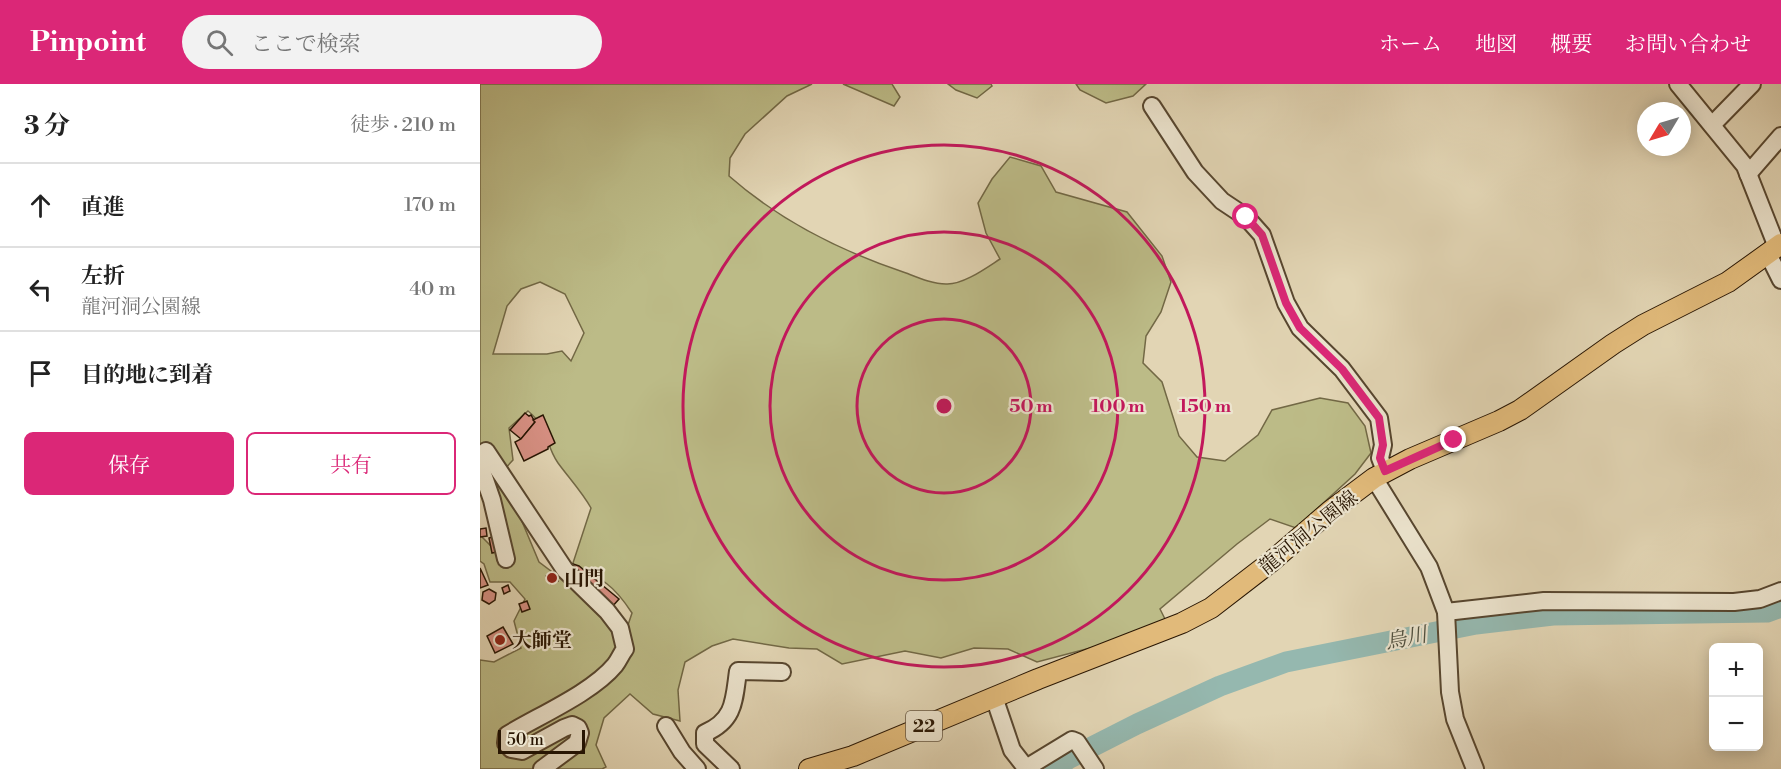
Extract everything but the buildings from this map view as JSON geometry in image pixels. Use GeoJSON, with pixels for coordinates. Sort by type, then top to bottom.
{"type":"FeatureCollection","features":[{"type":"Feature","properties":{"kind":"main road","name":"龍河洞公園線"},"geometry":{"type":"LineString","coordinates":[[813,768],[853,756],[994,697],[1182,623],[1211,608],[1330,512],[1380,475],[1410,459],[1500,421],[1520,410],[1643,325],[1728,282],[1775,248]]}},
{"type":"Feature","properties":{"kind":"street"},"geometry":{"type":"LineString","coordinates":[[1678,84],[1745,166],[1775,248],[1781,280]]}},
{"type":"Feature","properties":{"kind":"street"},"geometry":{"type":"LineString","coordinates":[[1712,125],[1752,84]]}},
{"type":"Feature","properties":{"kind":"street"},"geometry":{"type":"LineString","coordinates":[[1152,106],[1195,172],[1222,201],[1246,217],[1262,235],[1286,303],[1300,328],[1342,369],[1379,418],[1383,445],[1380,475],[1429,567],[1446,615],[1450,692],[1455,718],[1475,769]]}},
{"type":"Feature","properties":{"kind":"street"},"geometry":{"type":"LineString","coordinates":[[1748,174],[1781,136]]}},
{"type":"Feature","properties":{"kind":"street"},"geometry":{"type":"LineString","coordinates":[[480,455],[486,451],[565,570],[607,611],[620,628],[625,649],[614,666],[594,682],[562,704],[507,735],[506,742],[511,749],[522,751],[564,728],[572,725],[578,728],[580,733],[577,743],[542,769]]}},
{"type":"Feature","properties":{"kind":"street"},"geometry":{"type":"LineString","coordinates":[[480,465],[492,500],[506,559]]}},
{"type":"Feature","properties":{"kind":"street"},"geometry":{"type":"LineString","coordinates":[[1446,615],[1544,601],[1734,602],[1760,598],[1781,591]]}},
{"type":"Feature","properties":{"kind":"street"},"geometry":{"type":"LineString","coordinates":[[731,769],[705,744],[705,733],[728,718],[735,696],[738,671],[782,672]]}},
{"type":"Feature","properties":{"kind":"street"},"geometry":{"type":"LineString","coordinates":[[994,697],[1011,750],[1026,768],[1072,740],[1077,742],[1092,764]]}},
{"type":"Feature","properties":{"kind":"street"},"geometry":{"type":"LineString","coordinates":[[666,726],[682,752],[697,769]]}},
{"type":"Feature","properties":{"kind":"shaded area"},"geometry":{"type":"Polygon","coordinates":[[[480,84],[812,84],[787,96],[745,134],[730,158],[729,176],[769,207],[835,245],[882,265],[941,284],[960,282],[1000,259],[986,233],[978,203],[992,179],[1010,157],[1041,166],[1056,192],[1127,212],[1162,256],[1171,282],[1161,312],[1146,336],[1143,363],[1162,382],[1179,436],[1197,457],[1225,461],[1258,435],[1272,410],[1320,398],[1348,403],[1365,426],[1371,453],[1355,474],[1296,528],[1270,519],[1160,609],[1167,623],[1136,636],[1037,662],[1008,649],[974,648],[941,658],[905,651],[842,664],[817,649],[789,648],[733,639],[712,646],[685,662],[678,690],[680,721],[653,714],[630,694],[604,718],[596,745],[606,767],[602,769],[480,769],[480,660],[494,662],[521,648],[514,621],[525,599],[510,582],[490,582],[484,564],[480,561],[480,535],[493,548],[497,485],[513,500],[539,562],[627,628],[632,613],[613,589],[592,575],[572,566],[591,508],[558,463],[540,424],[528,411],[509,428],[513,460],[502,472],[480,463],[480,84]],[[540,282],[521,289],[507,306],[493,354],[547,354],[562,351],[571,361],[584,333],[565,294],[540,282]]]}},
{"type":"Feature","properties":{"kind":"shaded area"},"geometry":{"type":"Polygon","coordinates":[[[843,84],[892,84],[900,97],[894,106],[843,84]]]}},
{"type":"Feature","properties":{"kind":"shaded area"},"geometry":{"type":"Polygon","coordinates":[[[948,84],[991,84],[992,86],[977,98],[956,90],[948,84]]]}},
{"type":"Feature","properties":{"kind":"shaded area"},"geometry":{"type":"Polygon","coordinates":[[[1076,84],[1146,84],[1133,96],[1106,103],[1080,90],[1076,84]]]}},
{"type":"Feature","properties":{"kind":"waterway","name":"烏川"},"geometry":{"type":"LineString","coordinates":[[1055,769],[1068,759],[1137,724],[1220,686],[1286,662],[1476,624],[1553,615],[1767,612],[1781,607]]}},
{"type":"Feature","properties":{"kind":"place","name":"山門"},"geometry":{"type":"Point","coordinates":[552,578]}},
{"type":"Feature","properties":{"kind":"place","name":"大師堂"},"geometry":{"type":"Point","coordinates":[500,640]}},
{"type":"Feature","properties":{"kind":"route"},"geometry":{"type":"LineString","coordinates":[[1246,217],[1262,235],[1286,303],[1300,328],[1342,369],[1379,418],[1383,445],[1380,458],[1385,471],[1454,440]]}}]}
